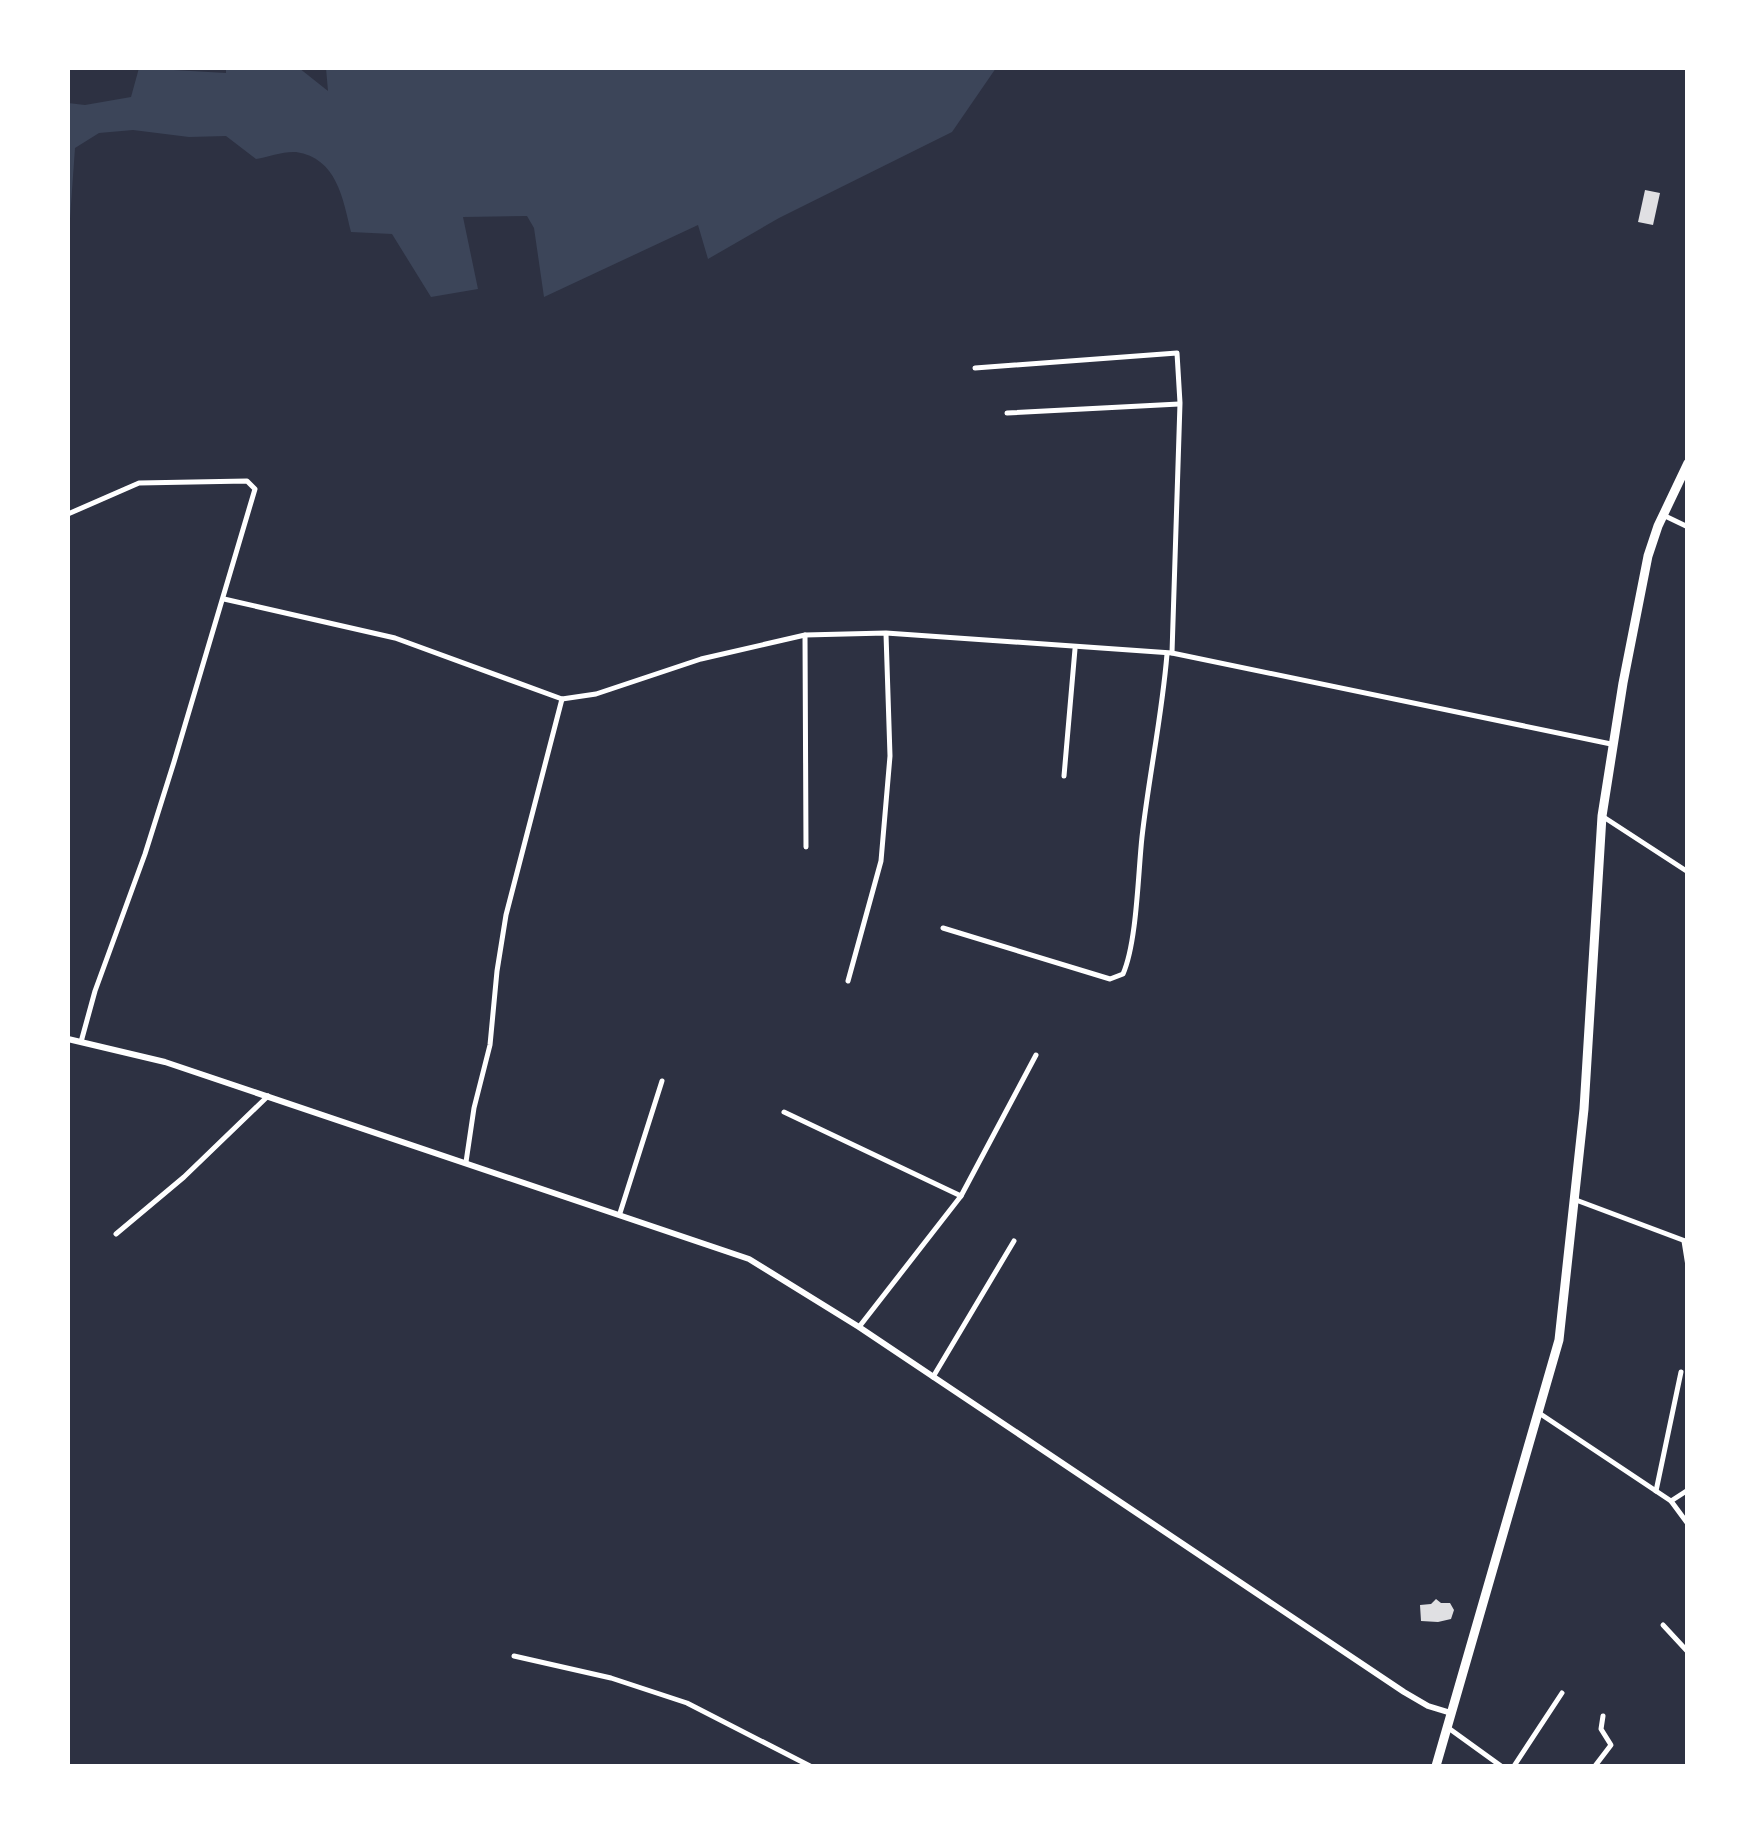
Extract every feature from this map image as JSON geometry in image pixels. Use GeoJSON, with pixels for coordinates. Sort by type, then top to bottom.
{"type":"FeatureCollection","features":[{"type":"Feature","properties":{"kind":"main road"},"geometry":{"type":"LineString","coordinates":[[1436,1766],[1559,1340],[1576,1200],[1602,816],[1612,744],[1645,568],[1663,515],[1688,464]]}},
{"type":"Feature","properties":{"kind":"street"},"geometry":{"type":"LineString","coordinates":[[943,928],[1110,978],[1123,974],[1141,861],[1152,754],[1170,653],[1180,404],[1176,353],[975,368]]}},
{"type":"Feature","properties":{"kind":"street"},"geometry":{"type":"LineString","coordinates":[[1008,413],[1180,404]]}},
{"type":"Feature","properties":{"kind":"street"},"geometry":{"type":"LineString","coordinates":[[68,514],[139,483],[250,482],[254,490],[145,854],[95,991],[81,1042]]}},
{"type":"Feature","properties":{"kind":"street"},"geometry":{"type":"LineString","coordinates":[[1663,515],[1688,527]]}},
{"type":"Feature","properties":{"kind":"street"},"geometry":{"type":"LineString","coordinates":[[224,599],[395,638],[562,699],[584,697],[701,660],[805,635],[886,634],[1170,653],[1612,744]]}},
{"type":"Feature","properties":{"kind":"street"},"geometry":{"type":"LineString","coordinates":[[848,981],[881,862],[890,756],[886,634]]}},
{"type":"Feature","properties":{"kind":"street"},"geometry":{"type":"LineString","coordinates":[[805,635],[806,848]]}},
{"type":"Feature","properties":{"kind":"street"},"geometry":{"type":"LineString","coordinates":[[1064,776],[1075,649]]}},
{"type":"Feature","properties":{"kind":"street"},"geometry":{"type":"LineString","coordinates":[[466,1162],[474,1108],[490,1045],[506,915],[562,699]]}},
{"type":"Feature","properties":{"kind":"street"},"geometry":{"type":"LineString","coordinates":[[1602,816],[1688,872]]}},
{"type":"Feature","properties":{"kind":"street"},"geometry":{"type":"LineString","coordinates":[[68,1039],[165,1062],[749,1258],[1404,1692],[1451,1714]]}},
{"type":"Feature","properties":{"kind":"street"},"geometry":{"type":"LineString","coordinates":[[858,1327],[961,1196],[1036,1055]]}},
{"type":"Feature","properties":{"kind":"street"},"geometry":{"type":"LineString","coordinates":[[620,1214],[662,1082]]}},
{"type":"Feature","properties":{"kind":"street"},"geometry":{"type":"LineString","coordinates":[[116,1234],[268,1096]]}},
{"type":"Feature","properties":{"kind":"street"},"geometry":{"type":"LineString","coordinates":[[784,1112],[961,1196]]}},
{"type":"Feature","properties":{"kind":"street"},"geometry":{"type":"LineString","coordinates":[[1576,1200],[1686,1241],[1688,1266]]}},
{"type":"Feature","properties":{"kind":"street"},"geometry":{"type":"LineString","coordinates":[[933,1377],[1014,1240]]}},
{"type":"Feature","properties":{"kind":"street"},"geometry":{"type":"LineString","coordinates":[[1656,1490],[1680,1372]]}},
{"type":"Feature","properties":{"kind":"street"},"geometry":{"type":"LineString","coordinates":[[1539,1412],[1671,1501],[1688,1524]]}},
{"type":"Feature","properties":{"kind":"street"},"geometry":{"type":"LineString","coordinates":[[1671,1501],[1688,1490]]}},
{"type":"Feature","properties":{"kind":"street"},"geometry":{"type":"LineString","coordinates":[[1663,1624],[1688,1652]]}},
{"type":"Feature","properties":{"kind":"street"},"geometry":{"type":"LineString","coordinates":[[514,1656],[612,1678],[687,1703],[810,1766]]}},
{"type":"Feature","properties":{"kind":"street"},"geometry":{"type":"LineString","coordinates":[[1514,1766],[1562,1693]]}},
{"type":"Feature","properties":{"kind":"street"},"geometry":{"type":"LineString","coordinates":[[1595,1766],[1611,1744],[1601,1730],[1603,1716]]}},
{"type":"Feature","properties":{"kind":"street"},"geometry":{"type":"LineString","coordinates":[[1447,1727],[1501,1766]]}},
{"type":"Feature","properties":{"kind":"shaded area"},"geometry":{"type":"Polygon","coordinates":[[[139,68],[226,73],[226,68],[299,68],[328,91],[326,68],[996,68],[952,132],[779,218],[708,259],[698,225],[544,297],[534,228],[527,216],[463,217],[478,289],[431,297],[392,234],[351,232],[336,182],[321,162],[296,152],[256,159],[226,136],[189,137],[133,130],[99,133],[75,148],[68,247],[68,103],[85,105],[131,97],[139,68]]]}},
{"type":"Feature","properties":{"kind":"building"},"geometry":{"type":"Polygon","coordinates":[[[1645,190],[1660,193],[1653,225],[1638,222],[1645,190]]]}},
{"type":"Feature","properties":{"kind":"building"},"geometry":{"type":"Polygon","coordinates":[[[1436,1599],[1450,1603],[1454,1610],[1451,1619],[1421,1621],[1420,1605],[1436,1599]]]}}]}
